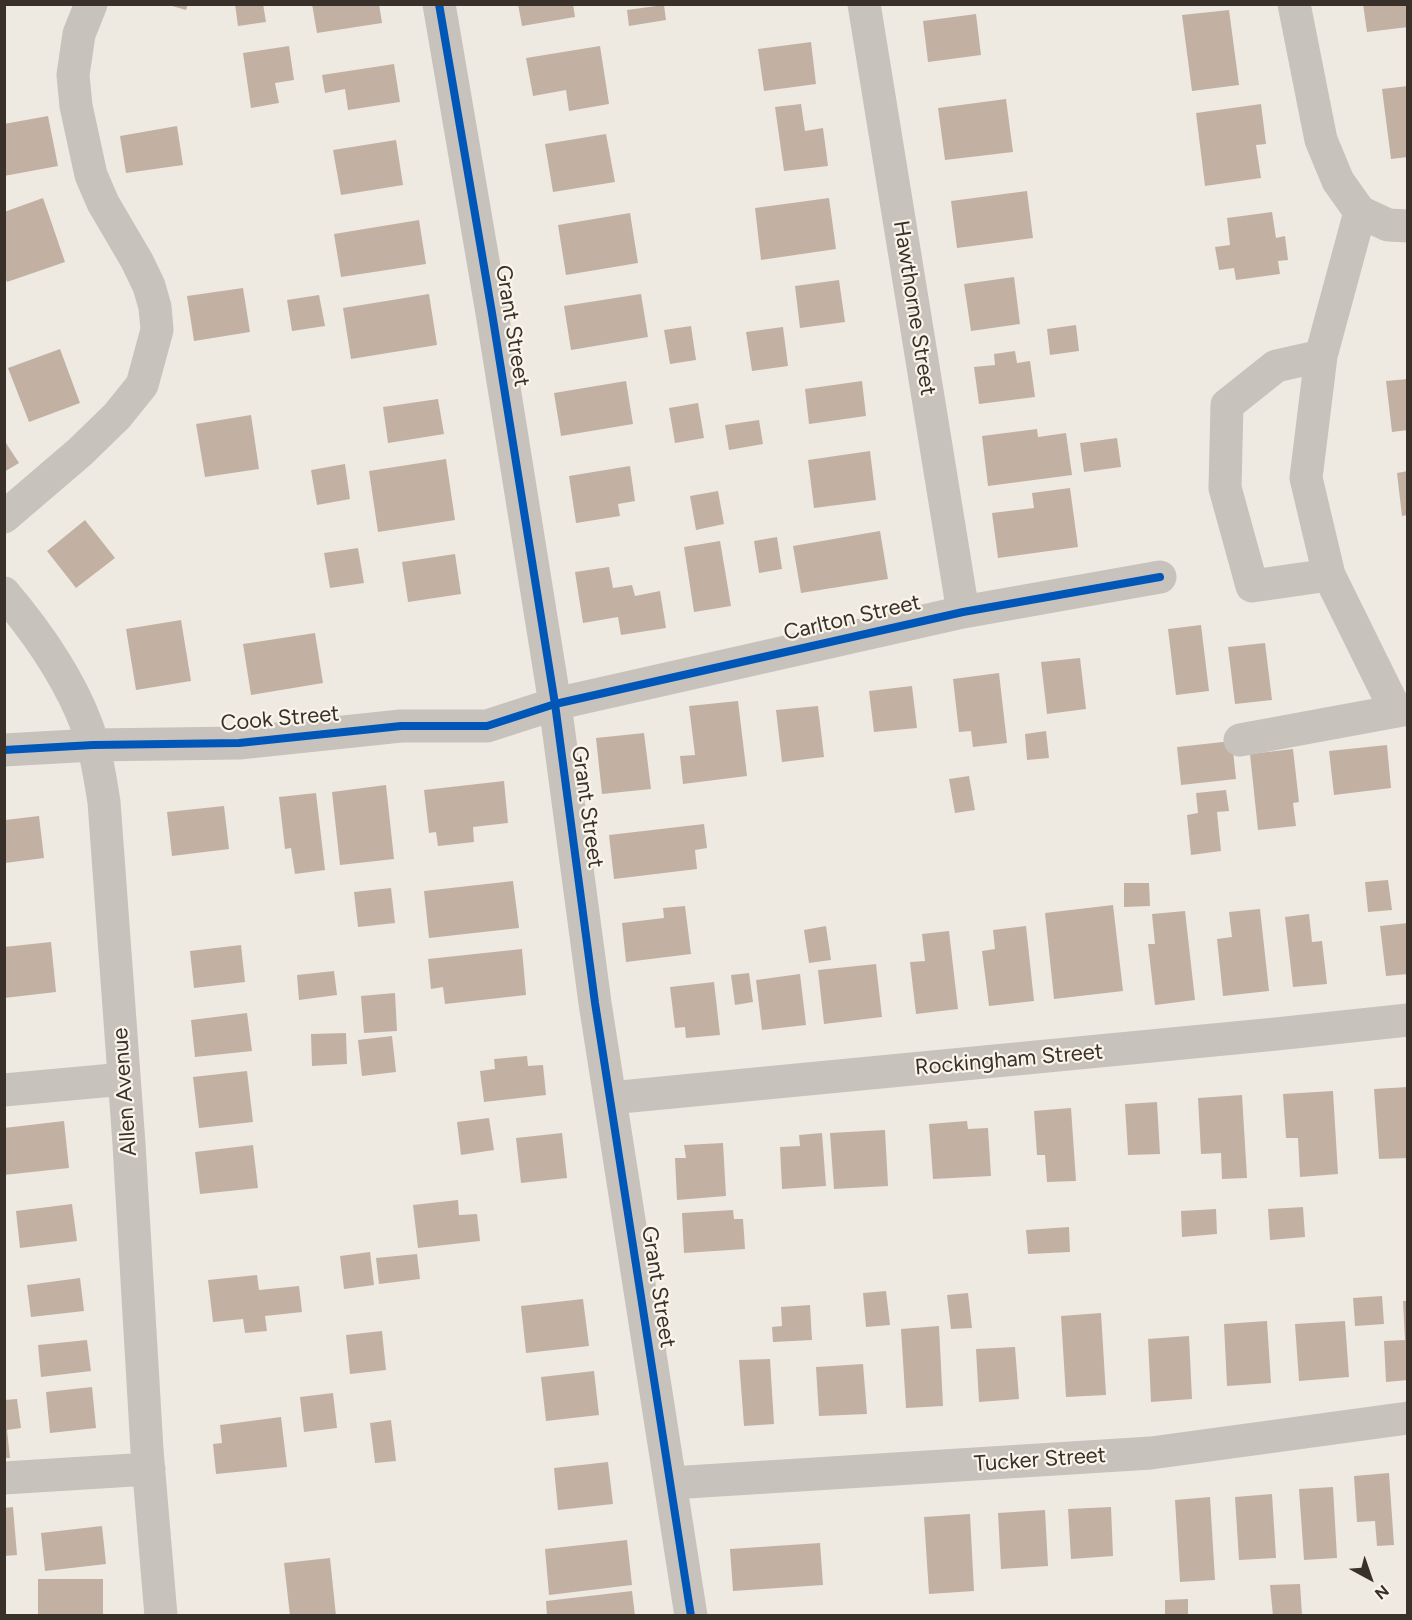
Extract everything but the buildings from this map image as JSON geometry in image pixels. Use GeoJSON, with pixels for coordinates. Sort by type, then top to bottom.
{"type":"FeatureCollection","features":[{"type":"Feature","properties":{"kind":"street"},"geometry":{"type":"LineString","coordinates":[[4,517],[80,452],[117,416],[142,385],[157,330],[155,307],[149,286],[103,203],[91,175],[76,106],[74,75],[79,34],[91,4]]}},
{"type":"Feature","properties":{"kind":"street","name":"Grant Street"},"geometry":{"type":"LineString","coordinates":[[439,4],[555,704],[595,1003],[691,1616]]}},
{"type":"Feature","properties":{"kind":"street","name":"Hawthorne Street"},"geometry":{"type":"LineString","coordinates":[[864,4],[963,612]]}},
{"type":"Feature","properties":{"kind":"street"},"geometry":{"type":"LineString","coordinates":[[1294,4],[1321,140],[1338,181],[1360,212],[1388,225],[1407,226]]}},
{"type":"Feature","properties":{"kind":"street"},"geometry":{"type":"LineString","coordinates":[[1240,740],[1402,710],[1329,574],[1306,478],[1321,356],[1360,212]]}},
{"type":"Feature","properties":{"kind":"street"},"geometry":{"type":"LineString","coordinates":[[1321,356],[1276,366],[1227,405],[1225,489],[1252,586],[1329,574]]}},
{"type":"Feature","properties":{"kind":"street","name":"Carlton Street"},"geometry":{"type":"LineString","coordinates":[[555,704],[963,612],[1160,577]]}},
{"type":"Feature","properties":{"kind":"street","name":"Allen Avenue"},"geometry":{"type":"LineString","coordinates":[[4,593],[36,635],[73,694],[87,726],[99,766],[104,802],[161,1616]]}},
{"type":"Feature","properties":{"kind":"street","name":"Cook Street"},"geometry":{"type":"LineString","coordinates":[[4,750],[93,745],[239,743],[400,726],[487,726],[555,704]]}},
{"type":"Feature","properties":{"kind":"street","name":"Rockingham Street"},"geometry":{"type":"LineString","coordinates":[[610,1098],[1276,1035],[1407,1020]]}},
{"type":"Feature","properties":{"kind":"street"},"geometry":{"type":"LineString","coordinates":[[4,1090],[124,1079]]}},
{"type":"Feature","properties":{"kind":"street","name":"Tucker Street"},"geometry":{"type":"LineString","coordinates":[[671,1483],[1151,1453],[1407,1418]]}},
{"type":"Feature","properties":{"kind":"street"},"geometry":{"type":"LineString","coordinates":[[4,1478],[149,1469]]}},
{"type":"Feature","properties":{"kind":"cycle path"},"geometry":{"type":"LineString","coordinates":[[439,4],[555,704],[595,1003],[691,1616]]}},
{"type":"Feature","properties":{"kind":"cycle path"},"geometry":{"type":"LineString","coordinates":[[4,750],[93,745],[239,743],[401,726],[487,726],[555,704],[963,612],[1160,577]]}}]}
